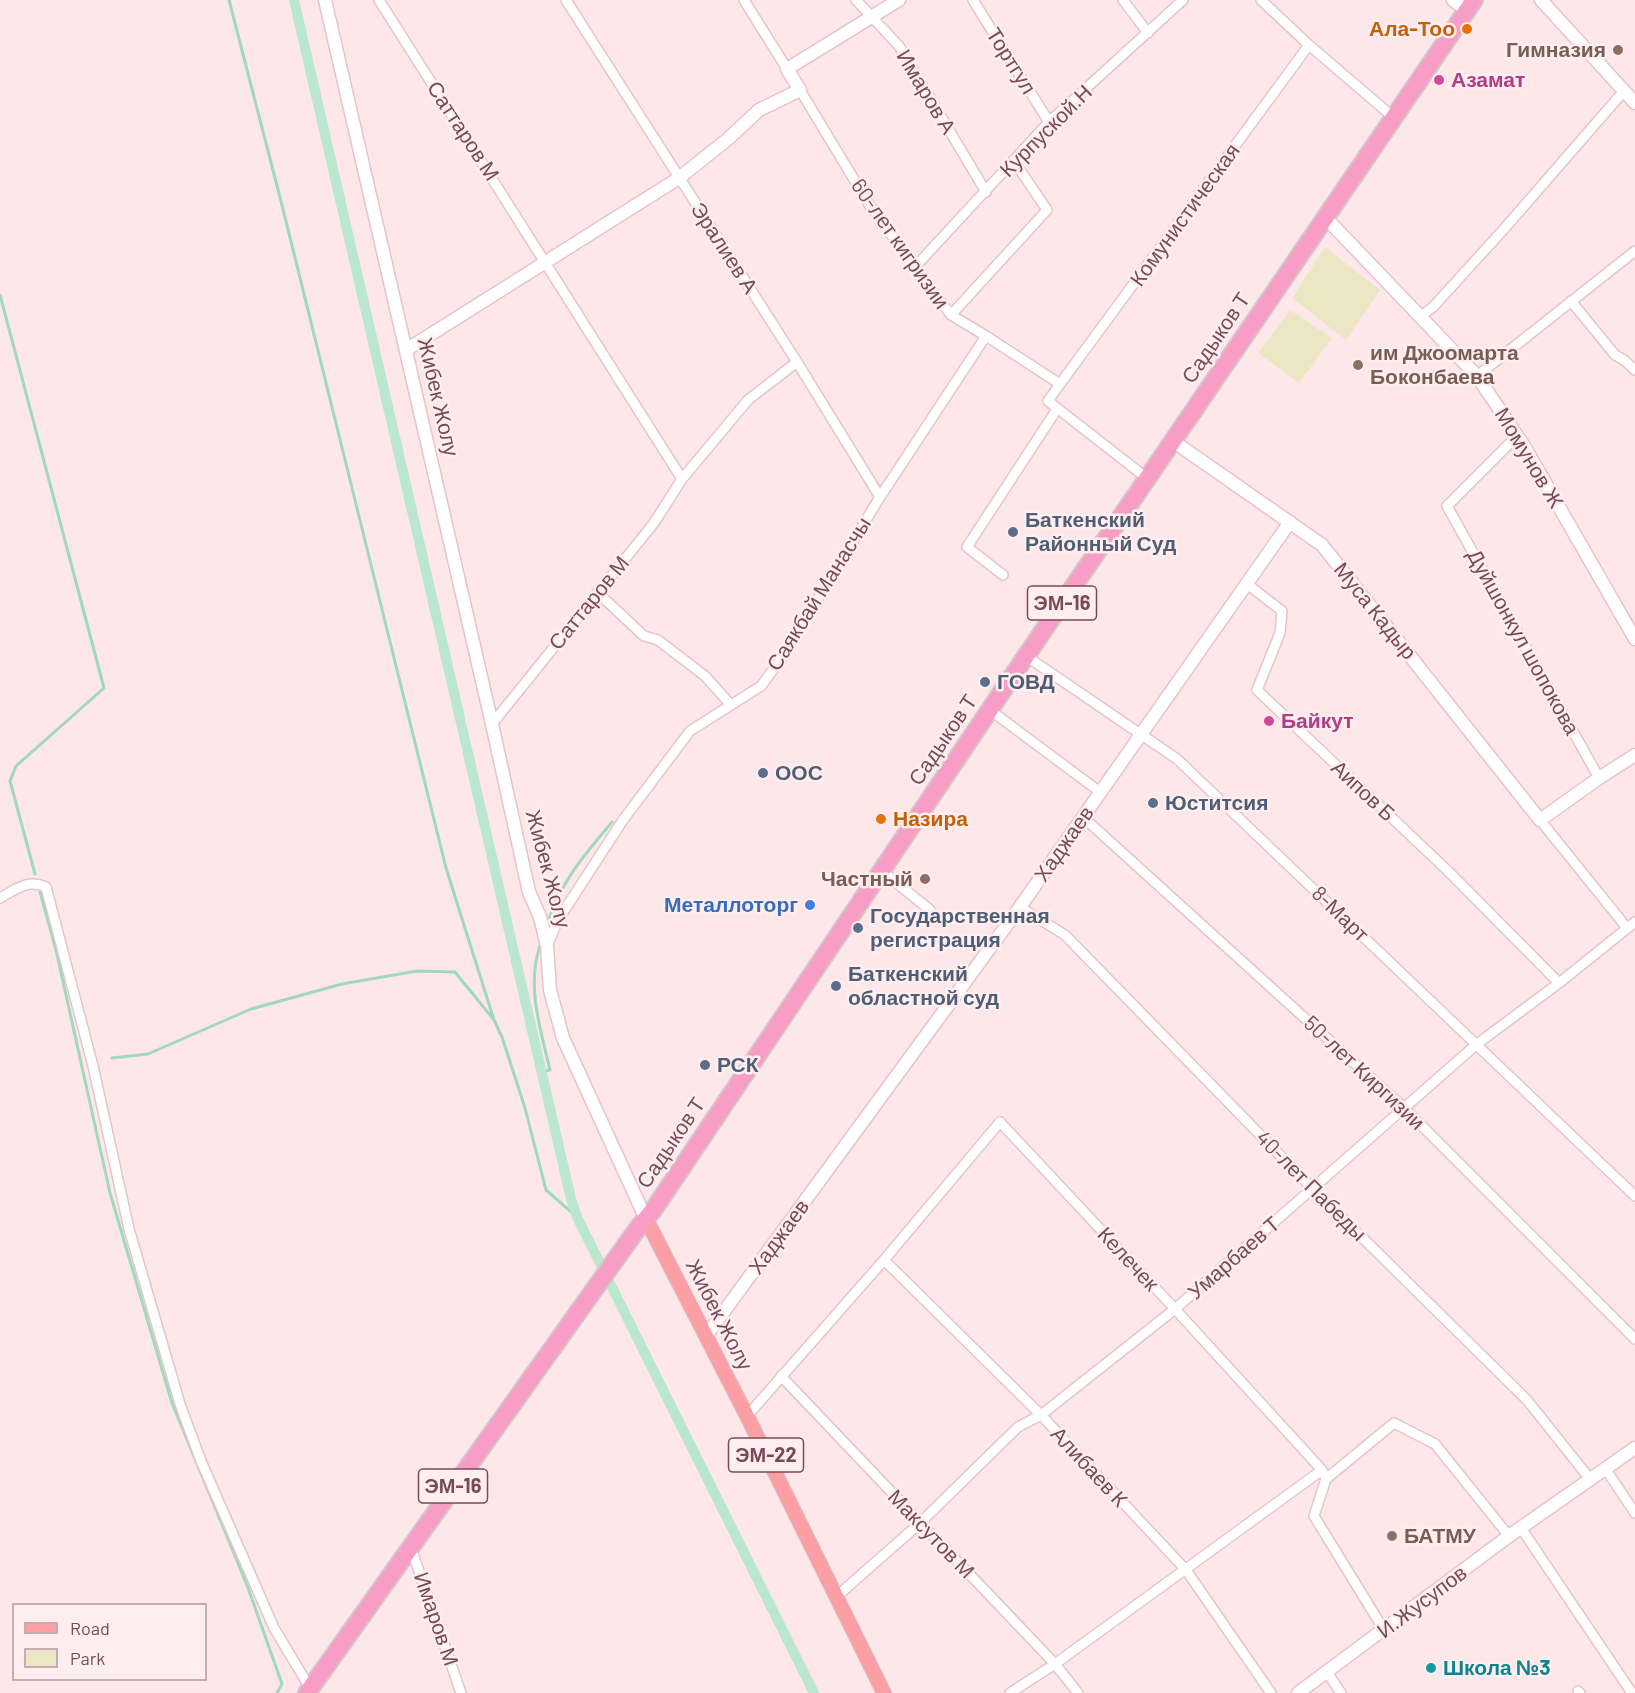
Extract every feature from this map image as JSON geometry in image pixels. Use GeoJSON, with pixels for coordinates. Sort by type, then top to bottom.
{"type":"FeatureCollection","features":[{"type":"Feature","properties":{"kind":"highway","name":"Садыков Т"},"geometry":{"type":"LineString","coordinates":[[650,1214],[1026,656],[1471,5]]}},
{"type":"Feature","properties":{"kind":"highway","name":"ЭМ-16"},"geometry":{"type":"LineString","coordinates":[[313,1689],[410,1546],[650,1214]]}},
{"type":"Feature","properties":{"kind":"main road","name":"Жибек Жолу"},"geometry":{"type":"LineString","coordinates":[[650,1214],[706,1336],[884,1693]]}},
{"type":"Feature","properties":{"kind":"street","name":"Жибек Жолу"},"geometry":{"type":"LineString","coordinates":[[325,0],[529,892],[540,917],[547,946],[550,990],[563,1038],[650,1214]]}},
{"type":"Feature","properties":{"kind":"street","name":"Саттаров М"},"geometry":{"type":"LineString","coordinates":[[379,0],[682,479]]}},
{"type":"Feature","properties":{"kind":"street","name":"Эралиев А"},"geometry":{"type":"LineString","coordinates":[[566,0],[797,362],[880,497]]}},
{"type":"Feature","properties":{"kind":"street"},"geometry":{"type":"LineString","coordinates":[[406,350],[679,178],[728,139],[759,110],[800,90],[744,0]]}},
{"type":"Feature","properties":{"kind":"street","name":"Имаров А"},"geometry":{"type":"LineString","coordinates":[[856,0],[899,46],[986,192]]}},
{"type":"Feature","properties":{"kind":"street"},"geometry":{"type":"LineString","coordinates":[[787,69],[899,0]]}},
{"type":"Feature","properties":{"kind":"street","name":"Тортгул"},"geometry":{"type":"LineString","coordinates":[[973,0],[1049,122]]}},
{"type":"Feature","properties":{"kind":"street"},"geometry":{"type":"LineString","coordinates":[[1123,0],[1148,33]]}},
{"type":"Feature","properties":{"kind":"street","name":"Курпуской.Н"},"geometry":{"type":"LineString","coordinates":[[915,267],[1049,122],[1183,0]]}},
{"type":"Feature","properties":{"kind":"street"},"geometry":{"type":"LineString","coordinates":[[1261,0],[1309,45],[1393,117]]}},
{"type":"Feature","properties":{"kind":"street"},"geometry":{"type":"LineString","coordinates":[[1453,0],[1471,5]]}},
{"type":"Feature","properties":{"kind":"street"},"geometry":{"type":"LineString","coordinates":[[1542,0],[1635,103]]}},
{"type":"Feature","properties":{"kind":"street","name":"Комунистическая"},"geometry":{"type":"LineString","coordinates":[[1060,384],[1309,45]]}},
{"type":"Feature","properties":{"kind":"street","name":"60-лет кигризии"},"geometry":{"type":"LineString","coordinates":[[800,90],[870,206],[951,315],[1060,384]]}},
{"type":"Feature","properties":{"kind":"street"},"geometry":{"type":"LineString","coordinates":[[1421,316],[1433,307],[1504,229],[1624,91]]}},
{"type":"Feature","properties":{"kind":"street"},"geometry":{"type":"LineString","coordinates":[[951,315],[1047,210],[1014,161]]}},
{"type":"Feature","properties":{"kind":"street","name":"Момунов Ж"},"geometry":{"type":"LineString","coordinates":[[1325,217],[1477,376],[1517,436],[1635,639]]}},
{"type":"Feature","properties":{"kind":"street"},"geometry":{"type":"LineString","coordinates":[[1477,376],[1635,251]]}},
{"type":"Feature","properties":{"kind":"street"},"geometry":{"type":"LineString","coordinates":[[1571,302],[1615,355],[1635,370]]}},
{"type":"Feature","properties":{"kind":"street","name":"Саякбай Манасчы"},"geometry":{"type":"LineString","coordinates":[[547,946],[558,920],[622,820],[690,731],[761,686],[782,658],[880,497],[986,336]]}},
{"type":"Feature","properties":{"kind":"street","name":"Саттаров М"},"geometry":{"type":"LineString","coordinates":[[492,724],[654,523],[682,479],[748,400],[797,362]]}},
{"type":"Feature","properties":{"kind":"street"},"geometry":{"type":"LineString","coordinates":[[1060,384],[1048,401],[1148,479]]}},
{"type":"Feature","properties":{"kind":"street"},"geometry":{"type":"LineString","coordinates":[[1003,575],[967,547],[1057,409]]}},
{"type":"Feature","properties":{"kind":"street","name":"Дуйшонкул шопокова"},"geometry":{"type":"LineString","coordinates":[[1517,436],[1447,506],[1599,778]]}},
{"type":"Feature","properties":{"kind":"street","name":"Муса Кадыр"},"geometry":{"type":"LineString","coordinates":[[1173,441],[1322,545],[1540,820]]}},
{"type":"Feature","properties":{"kind":"street","name":"Хаджаев"},"geometry":{"type":"LineString","coordinates":[[706,1336],[1020,907],[1290,522]]}},
{"type":"Feature","properties":{"kind":"street","name":"Аипов Б"},"geometry":{"type":"LineString","coordinates":[[1247,584],[1282,611],[1280,633],[1257,690],[1448,871],[1559,983]]}},
{"type":"Feature","properties":{"kind":"street"},"geometry":{"type":"LineString","coordinates":[[597,592],[644,636],[658,640],[705,676],[731,705]]}},
{"type":"Feature","properties":{"kind":"street","name":"8-Март"},"geometry":{"type":"LineString","coordinates":[[1026,656],[1177,759],[1635,1196]]}},
{"type":"Feature","properties":{"kind":"street"},"geometry":{"type":"LineString","coordinates":[[990,710],[1100,792]]}},
{"type":"Feature","properties":{"kind":"street"},"geometry":{"type":"LineString","coordinates":[[1627,928],[1540,820],[1635,755]]}},
{"type":"Feature","properties":{"kind":"street","name":"50-лет Киргизии"},"geometry":{"type":"LineString","coordinates":[[1083,816],[1405,1109],[1635,1339]]}},
{"type":"Feature","properties":{"kind":"street"},"geometry":{"type":"LineString","coordinates":[[882,871],[930,910]]}},
{"type":"Feature","properties":{"kind":"street"},"geometry":{"type":"LineString","coordinates":[[0,898],[26,884],[36,883],[46,887],[93,1066],[129,1228],[180,1404],[201,1461],[274,1628],[313,1689]]}},
{"type":"Feature","properties":{"kind":"street","name":"40-лет Пабеды"},"geometry":{"type":"LineString","coordinates":[[1020,907],[1065,935],[1314,1189],[1527,1400],[1590,1479]]}},
{"type":"Feature","properties":{"kind":"street","name":"Умарбаев Т"},"geometry":{"type":"LineString","coordinates":[[836,1597],[920,1522],[1018,1427],[1041,1415],[1175,1309],[1477,1044],[1559,983],[1635,922]]}},
{"type":"Feature","properties":{"kind":"street","name":"Келечек"},"geometry":{"type":"LineString","coordinates":[[884,1260],[999,1122],[1175,1309],[1324,1475]]}},
{"type":"Feature","properties":{"kind":"street"},"geometry":{"type":"LineString","coordinates":[[747,1416],[884,1260]]}},
{"type":"Feature","properties":{"kind":"street","name":"Алибаев К"},"geometry":{"type":"LineString","coordinates":[[884,1260],[1041,1415],[1186,1570],[1271,1693]]}},
{"type":"Feature","properties":{"kind":"street","name":"Максутов М"},"geometry":{"type":"LineString","coordinates":[[781,1376],[1055,1664],[1078,1693]]}},
{"type":"Feature","properties":{"kind":"street"},"geometry":{"type":"LineString","coordinates":[[1010,1693],[1055,1664],[1395,1423],[1435,1444],[1509,1536]]}},
{"type":"Feature","properties":{"kind":"street","name":"И.Жусупов"},"geometry":{"type":"LineString","coordinates":[[1298,1693],[1509,1536],[1635,1448]]}},
{"type":"Feature","properties":{"kind":"street"},"geometry":{"type":"LineString","coordinates":[[1605,1468],[1635,1513]]}},
{"type":"Feature","properties":{"kind":"street"},"geometry":{"type":"LineString","coordinates":[[1324,1475],[1314,1516],[1384,1630]]}},
{"type":"Feature","properties":{"kind":"street"},"geometry":{"type":"LineString","coordinates":[[1521,1528],[1632,1693]]}},
{"type":"Feature","properties":{"kind":"street","name":"Имаров М"},"geometry":{"type":"LineString","coordinates":[[410,1546],[461,1693]]}},
{"type":"Feature","properties":{"kind":"street"},"geometry":{"type":"LineString","coordinates":[[1327,1672],[1341,1693]]}},
{"type":"Feature","properties":{"kind":"green space"},"geometry":{"type":"Polygon","coordinates":[[[1325,247],[1380,290],[1346,340],[1292,298],[1325,247]]]}},
{"type":"Feature","properties":{"kind":"green space"},"geometry":{"type":"Polygon","coordinates":[[[1290,310],[1332,338],[1299,383],[1258,353],[1290,310]]]}},
{"type":"Feature","properties":{"kind":"waterway"},"geometry":{"type":"LineString","coordinates":[[229,0],[446,868],[494,1020]]}},
{"type":"Feature","properties":{"kind":"waterway"},"geometry":{"type":"LineString","coordinates":[[294,0],[571,1199],[577,1217],[814,1693]]}},
{"type":"Feature","properties":{"kind":"waterway"},"geometry":{"type":"LineString","coordinates":[[0,295],[104,688],[16,766],[10,781],[35,874]]}},
{"type":"Feature","properties":{"kind":"waterway"},"geometry":{"type":"LineString","coordinates":[[548,921],[568,880],[583,857],[612,822]]}},
{"type":"Feature","properties":{"kind":"waterway"},"geometry":{"type":"LineString","coordinates":[[40,892],[56,950],[110,1193],[172,1403],[247,1585],[282,1684],[277,1693]]}},
{"type":"Feature","properties":{"kind":"waterway"},"geometry":{"type":"LineString","coordinates":[[540,946],[534,977],[536,1008],[550,1070],[542,1072]]}},
{"type":"Feature","properties":{"kind":"waterway"},"geometry":{"type":"LineString","coordinates":[[112,1058],[148,1054],[251,1009],[342,984],[417,971],[455,972],[494,1020],[502,1037],[525,1108],[546,1190],[577,1217]]}},
{"type":"Feature","properties":{"kind":"place","name":"Ала-Тоо"},"geometry":{"type":"Point","coordinates":[1467,29]}},
{"type":"Feature","properties":{"kind":"place","name":"Гимназия"},"geometry":{"type":"Point","coordinates":[1618,50]}},
{"type":"Feature","properties":{"kind":"place","name":"Азамат"},"geometry":{"type":"Point","coordinates":[1439,80]}},
{"type":"Feature","properties":{"kind":"place","name":"им Джоомарта Боконбаева"},"geometry":{"type":"Point","coordinates":[1358,365]}},
{"type":"Feature","properties":{"kind":"place","name":"Баткенский Районный Суд"},"geometry":{"type":"Point","coordinates":[1013,532]}},
{"type":"Feature","properties":{"kind":"place","name":"ГОВД"},"geometry":{"type":"Point","coordinates":[985,682]}},
{"type":"Feature","properties":{"kind":"place","name":"Байкут"},"geometry":{"type":"Point","coordinates":[1269,721]}},
{"type":"Feature","properties":{"kind":"place","name":"ООС"},"geometry":{"type":"Point","coordinates":[763,773]}},
{"type":"Feature","properties":{"kind":"place","name":"Юститсия"},"geometry":{"type":"Point","coordinates":[1153,803]}},
{"type":"Feature","properties":{"kind":"place","name":"Назира"},"geometry":{"type":"Point","coordinates":[881,819]}},
{"type":"Feature","properties":{"kind":"place","name":"Частный"},"geometry":{"type":"Point","coordinates":[925,879]}},
{"type":"Feature","properties":{"kind":"place","name":"Металлоторг"},"geometry":{"type":"Point","coordinates":[810,905]}},
{"type":"Feature","properties":{"kind":"place","name":"Государственная регистрация"},"geometry":{"type":"Point","coordinates":[858,928]}},
{"type":"Feature","properties":{"kind":"place","name":"Баткенский областной суд"},"geometry":{"type":"Point","coordinates":[836,986]}},
{"type":"Feature","properties":{"kind":"place","name":"РСК"},"geometry":{"type":"Point","coordinates":[705,1065]}},
{"type":"Feature","properties":{"kind":"place","name":"БАТМУ"},"geometry":{"type":"Point","coordinates":[1392,1536]}},
{"type":"Feature","properties":{"kind":"place","name":"Школа №3"},"geometry":{"type":"Point","coordinates":[1431,1668]}}]}
